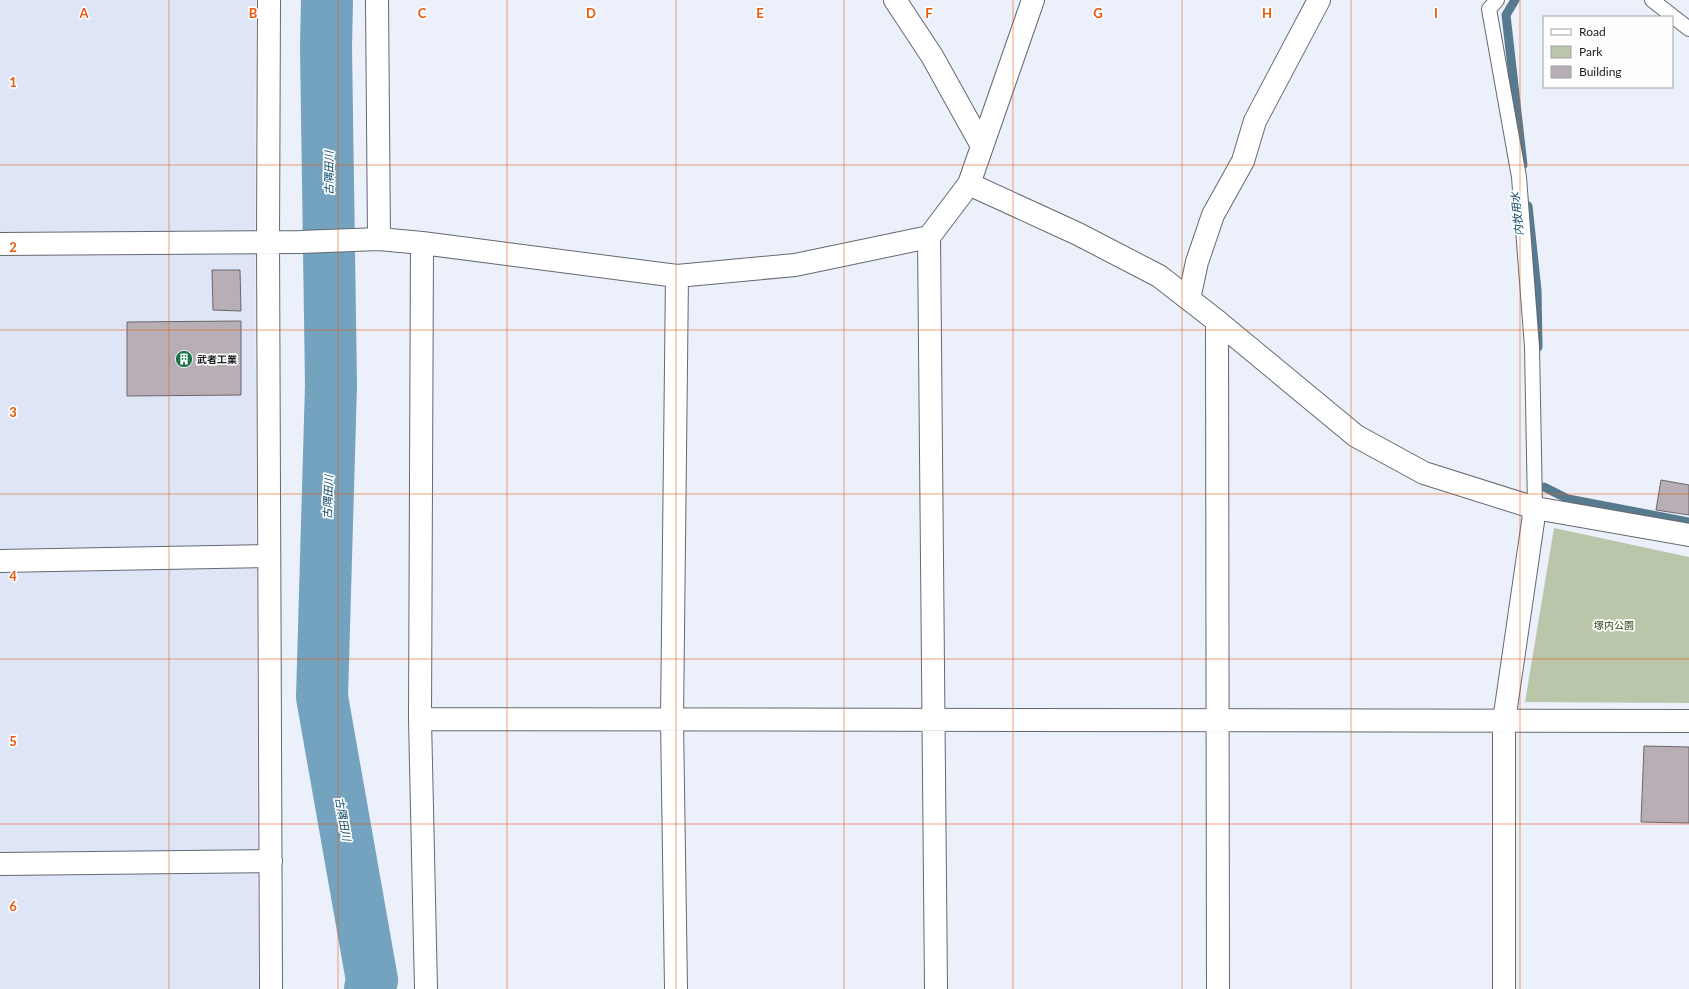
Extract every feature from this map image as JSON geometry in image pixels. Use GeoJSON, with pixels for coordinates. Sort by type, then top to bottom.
{"type":"FeatureCollection","features":[{"type":"Feature","properties":{"kind":"street"},"geometry":{"type":"LineString","coordinates":[[269,0],[268,241],[271,989]]}},
{"type":"Feature","properties":{"kind":"street"},"geometry":{"type":"LineString","coordinates":[[377,0],[379,239]]}},
{"type":"Feature","properties":{"kind":"street"},"geometry":{"type":"LineString","coordinates":[[895,0],[932,56],[982,146]]}},
{"type":"Feature","properties":{"kind":"street"},"geometry":{"type":"LineString","coordinates":[[936,989],[929,237],[969,184],[1033,0]]}},
{"type":"Feature","properties":{"kind":"street"},"geometry":{"type":"LineString","coordinates":[[1189,298],[1197,262],[1213,215],[1242,161],[1255,121],[1319,0]]}},
{"type":"Feature","properties":{"kind":"street"},"geometry":{"type":"LineString","coordinates":[[969,184],[1078,234],[1159,276],[1189,298],[1356,436],[1424,473],[1535,508],[1689,535]]}},
{"type":"Feature","properties":{"kind":"street"},"geometry":{"type":"LineString","coordinates":[[0,244],[268,241],[300,242],[379,239],[422,243],[677,276],[795,265],[929,237]]}},
{"type":"Feature","properties":{"kind":"street"},"geometry":{"type":"LineString","coordinates":[[422,243],[420,719],[426,989]]}},
{"type":"Feature","properties":{"kind":"street"},"geometry":{"type":"LineString","coordinates":[[676,989],[672,720],[677,276]]}},
{"type":"Feature","properties":{"kind":"street"},"geometry":{"type":"LineString","coordinates":[[1217,321],[1218,989]]}},
{"type":"Feature","properties":{"kind":"street"},"geometry":{"type":"LineString","coordinates":[[1504,989],[1504,721],[1535,508]]}},
{"type":"Feature","properties":{"kind":"street"},"geometry":{"type":"LineString","coordinates":[[0,561],[269,556]]}},
{"type":"Feature","properties":{"kind":"street"},"geometry":{"type":"LineString","coordinates":[[420,719],[1689,721]]}},
{"type":"Feature","properties":{"kind":"street"},"geometry":{"type":"LineString","coordinates":[[0,864],[270,861]]}},
{"type":"Feature","properties":{"kind":"lane"},"geometry":{"type":"LineString","coordinates":[[1497,0],[1489,8],[1519,177],[1532,347],[1535,508]]}},
{"type":"Feature","properties":{"kind":"lane"},"geometry":{"type":"LineString","coordinates":[[1652,0],[1672,16]]}},
{"type":"Feature","properties":{"kind":"lane"},"geometry":{"type":"LineString","coordinates":[[1673,16],[1689,29]]}},
{"type":"Feature","properties":{"kind":"shaded area"},"geometry":{"type":"Polygon","coordinates":[[[0,0],[256,0],[255,209],[258,989],[0,989],[0,0]]]}},
{"type":"Feature","properties":{"kind":"green space","name":"塚内公園"},"geometry":{"type":"Polygon","coordinates":[[[1554,528],[1689,557],[1689,703],[1525,702],[1554,528]]]}},
{"type":"Feature","properties":{"kind":"building"},"geometry":{"type":"Polygon","coordinates":[[[212,270],[240,270],[241,311],[213,310],[212,270]]]}},
{"type":"Feature","properties":{"kind":"building","name":"武者工業"},"geometry":{"type":"Polygon","coordinates":[[[241,321],[241,395],[127,396],[127,322],[241,321]]]}},
{"type":"Feature","properties":{"kind":"building"},"geometry":{"type":"Polygon","coordinates":[[[1661,480],[1689,485],[1689,515],[1656,510],[1661,480]]]}},
{"type":"Feature","properties":{"kind":"building"},"geometry":{"type":"Polygon","coordinates":[[[1644,746],[1689,747],[1689,823],[1641,822],[1644,746]]]}},
{"type":"Feature","properties":{"kind":"waterway","name":"古隅田川"},"geometry":{"type":"LineString","coordinates":[[327,0],[326,47],[331,385],[322,697],[372,980],[370,989]]}},
{"type":"Feature","properties":{"kind":"waterway","name":"内牧用水"},"geometry":{"type":"LineString","coordinates":[[1515,0],[1506,15],[1523,165]]}},
{"type":"Feature","properties":{"kind":"waterway","name":"内牧用水"},"geometry":{"type":"LineString","coordinates":[[1528,206],[1537,290],[1538,347]]}},
{"type":"Feature","properties":{"kind":"waterway"},"geometry":{"type":"LineString","coordinates":[[1544,487],[1568,499],[1689,522]]}},
{"type":"Feature","properties":{"kind":"place","name":"武者工業"},"geometry":{"type":"Point","coordinates":[184,359]}}]}
